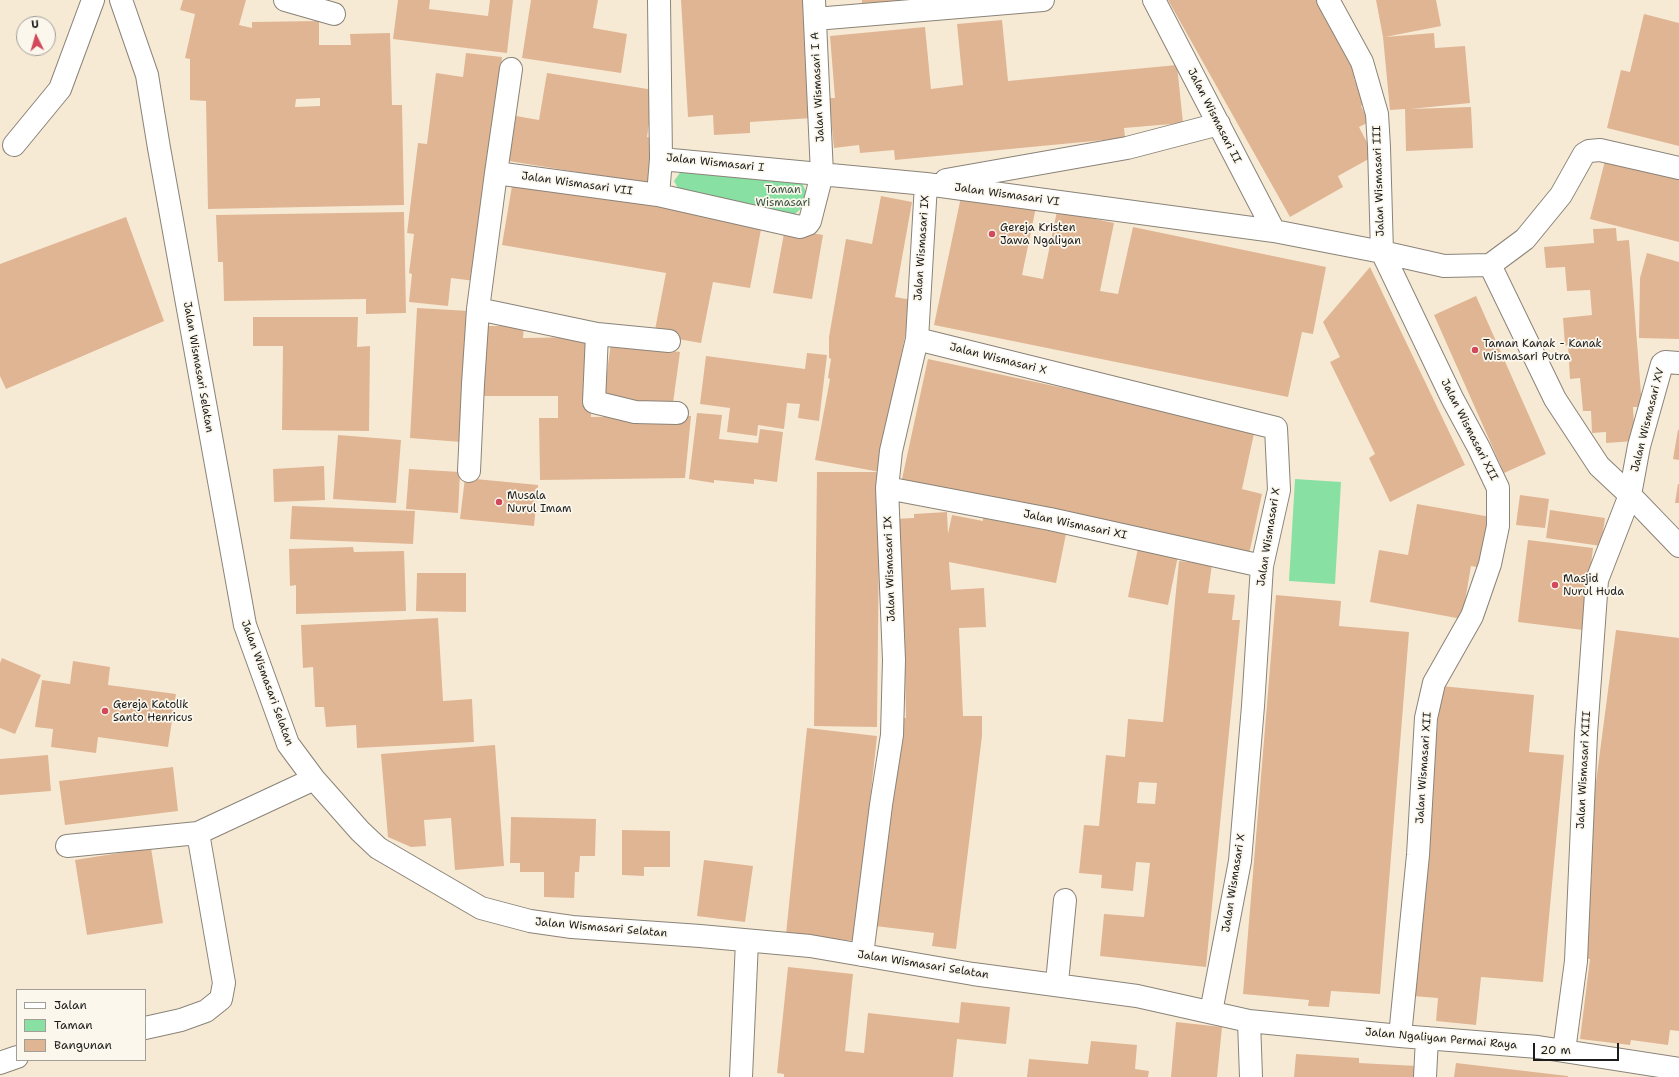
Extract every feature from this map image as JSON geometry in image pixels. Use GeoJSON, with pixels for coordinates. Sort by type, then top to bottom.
{"type":"FeatureCollection","features":[{"type":"Feature","properties":{"kind":"street"},"geometry":{"type":"LineString","coordinates":[[14,146],[60,89],[93,0]]}},
{"type":"Feature","properties":{"kind":"street","name":"Jalan Wismasari Selatan"},"geometry":{"type":"LineString","coordinates":[[121,0],[147,75],[245,625],[288,744],[314,779],[360,831],[378,848],[481,908],[530,921],[572,927],[700,936],[810,946],[973,974],[1137,996],[1249,1021]]}},
{"type":"Feature","properties":{"kind":"street"},"geometry":{"type":"LineString","coordinates":[[286,0],[334,14]]}},
{"type":"Feature","properties":{"kind":"street","name":"Jalan Wismasari I"},"geometry":{"type":"LineString","coordinates":[[659,0],[661,159],[926,184]]}},
{"type":"Feature","properties":{"kind":"street"},"geometry":{"type":"LineString","coordinates":[[814,9],[1043,0]]}},
{"type":"Feature","properties":{"kind":"street","name":"Jalan Wismasari II"},"geometry":{"type":"LineString","coordinates":[[1154,0],[1274,231]]}},
{"type":"Feature","properties":{"kind":"street","name":"Jalan Wismasari III"},"geometry":{"type":"LineString","coordinates":[[1328,0],[1362,62],[1376,114],[1379,147],[1382,252]]}},
{"type":"Feature","properties":{"kind":"street","name":"Jalan Wismasari I A"},"geometry":{"type":"LineString","coordinates":[[814,9],[822,174]]}},
{"type":"Feature","properties":{"kind":"street"},"geometry":{"type":"LineString","coordinates":[[469,470],[472,391],[478,309],[511,69]]}},
{"type":"Feature","properties":{"kind":"street","name":"Jalan Wismasari VI"},"geometry":{"type":"LineString","coordinates":[[926,184],[1127,148],[1218,124]]}},
{"type":"Feature","properties":{"kind":"street"},"geometry":{"type":"LineString","coordinates":[[1679,168],[1600,150],[1589,151],[1584,154],[1561,194],[1525,239],[1490,265],[1555,399],[1599,466],[1630,494],[1679,546]]}},
{"type":"Feature","properties":{"kind":"street"},"geometry":{"type":"LineString","coordinates":[[658,195],[661,159]]}},
{"type":"Feature","properties":{"kind":"street","name":"Jalan Wismasari VII"},"geometry":{"type":"LineString","coordinates":[[496,173],[658,195],[800,227],[808,224],[810,221],[822,174]]}},
{"type":"Feature","properties":{"kind":"street","name":"Jalan Wismasari VI"},"geometry":{"type":"LineString","coordinates":[[926,184],[1274,231],[1382,252],[1444,266],[1490,265]]}},
{"type":"Feature","properties":{"kind":"street","name":"Jalan Wismasari IX"},"geometry":{"type":"LineString","coordinates":[[862,955],[881,806],[892,735],[894,660],[887,488],[891,451],[917,339],[926,184]]}},
{"type":"Feature","properties":{"kind":"street","name":"Jalan Wismasari XII"},"geometry":{"type":"LineString","coordinates":[[1382,252],[1452,398],[1479,448],[1498,488],[1498,526],[1490,564],[1472,616],[1434,683],[1426,718],[1418,855],[1400,1036]]}},
{"type":"Feature","properties":{"kind":"street"},"geometry":{"type":"LineString","coordinates":[[478,309],[597,334],[669,341]]}},
{"type":"Feature","properties":{"kind":"street"},"geometry":{"type":"LineString","coordinates":[[597,334],[594,402],[635,412],[678,413]]}},
{"type":"Feature","properties":{"kind":"street","name":"Jalan Wismasari X"},"geometry":{"type":"LineString","coordinates":[[917,339],[1276,428],[1279,490],[1262,566],[1253,706],[1240,860],[1211,1012]]}},
{"type":"Feature","properties":{"kind":"street","name":"Jalan Wismasari XV"},"geometry":{"type":"LineString","coordinates":[[1630,494],[1639,446],[1662,364],[1665,362],[1679,363]]}},
{"type":"Feature","properties":{"kind":"street","name":"Jalan Wismasari XI"},"geometry":{"type":"LineString","coordinates":[[887,488],[1050,519],[1262,566]]}},
{"type":"Feature","properties":{"kind":"street","name":"Jalan Wismasari XIII"},"geometry":{"type":"LineString","coordinates":[[1564,1051],[1576,961],[1586,734],[1597,580],[1630,494]]}},
{"type":"Feature","properties":{"kind":"street"},"geometry":{"type":"LineString","coordinates":[[66,846],[198,833],[314,779]]}},
{"type":"Feature","properties":{"kind":"street"},"geometry":{"type":"LineString","coordinates":[[146,1028],[181,1020],[206,1011],[221,999],[224,983],[198,833]]}},
{"type":"Feature","properties":{"kind":"street"},"geometry":{"type":"LineString","coordinates":[[1056,985],[1064,900]]}},
{"type":"Feature","properties":{"kind":"street"},"geometry":{"type":"LineString","coordinates":[[741,1077],[747,941]]}},
{"type":"Feature","properties":{"kind":"street"},"geometry":{"type":"LineString","coordinates":[[1249,1021],[1251,1077]]}},
{"type":"Feature","properties":{"kind":"street","name":"Jalan Ngaliyan Permai Raya"},"geometry":{"type":"LineString","coordinates":[[1249,1021],[1400,1036],[1538,1047],[1679,1069]]}},
{"type":"Feature","properties":{"kind":"street"},"geometry":{"type":"LineString","coordinates":[[1425,1077],[1427,1038]]}},
{"type":"Feature","properties":{"kind":"street"},"geometry":{"type":"LineString","coordinates":[[0,1063],[16,1057]]}},
{"type":"Feature","properties":{"kind":"green space","name":"Taman Wismasari"},"geometry":{"type":"Polygon","coordinates":[[[684,167],[801,181],[810,200],[793,216],[682,196],[674,181],[684,167]]]}},
{"type":"Feature","properties":{"kind":"green space"},"geometry":{"type":"Polygon","coordinates":[[[1295,479],[1341,482],[1335,584],[1289,581],[1295,479]]]}},
{"type":"Feature","properties":{"kind":"building"},"geometry":{"type":"Polygon","coordinates":[[[183,0],[246,0],[239,25],[252,28],[252,22],[319,21],[319,45],[351,45],[350,34],[390,33],[392,105],[402,105],[404,205],[208,209],[206,101],[190,100],[190,59],[185,58],[195,14],[180,10],[183,0]],[[320,98],[296,99],[295,107],[320,106],[320,98]]]}},
{"type":"Feature","properties":{"kind":"building"},"geometry":{"type":"Polygon","coordinates":[[[398,0],[430,0],[429,9],[488,16],[490,0],[513,0],[507,53],[393,39],[398,0]]]}},
{"type":"Feature","properties":{"kind":"building"},"geometry":{"type":"Polygon","coordinates":[[[531,0],[598,0],[593,28],[627,34],[621,73],[522,58],[531,0]]]}},
{"type":"Feature","properties":{"kind":"building"},"geometry":{"type":"Polygon","coordinates":[[[681,0],[804,0],[812,118],[750,122],[750,133],[714,135],[713,115],[688,117],[681,0]]]}},
{"type":"Feature","properties":{"kind":"building"},"geometry":{"type":"Polygon","coordinates":[[[862,0],[950,0],[862,6],[862,0]]]}},
{"type":"Feature","properties":{"kind":"building"},"geometry":{"type":"Polygon","coordinates":[[[1168,0],[1318,0],[1361,76],[1354,79],[1367,103],[1361,106],[1369,122],[1359,127],[1374,156],[1338,176],[1343,187],[1290,217],[1168,0]]]}},
{"type":"Feature","properties":{"kind":"building"},"geometry":{"type":"Polygon","coordinates":[[[1376,0],[1436,0],[1441,26],[1385,37],[1434,33],[1435,48],[1465,46],[1470,103],[1410,109],[1471,107],[1473,148],[1406,151],[1405,109],[1390,110],[1383,37],[1376,0]]]}},
{"type":"Feature","properties":{"kind":"building"},"geometry":{"type":"Polygon","coordinates":[[[1644,14],[1679,23],[1679,146],[1607,128],[1621,70],[1630,72],[1644,14]]]}},
{"type":"Feature","properties":{"kind":"building"},"geometry":{"type":"Polygon","coordinates":[[[1002,20],[1008,81],[1177,65],[1183,123],[1124,128],[1125,138],[895,160],[894,150],[860,153],[859,145],[834,148],[829,98],[835,98],[830,36],[925,27],[931,89],[963,85],[957,24],[1002,20]]]}},
{"type":"Feature","properties":{"kind":"building"},"geometry":{"type":"Polygon","coordinates":[[[466,53],[502,57],[475,281],[451,278],[448,306],[409,302],[412,274],[409,273],[414,234],[407,233],[418,143],[427,144],[436,73],[463,77],[466,53]]]}},
{"type":"Feature","properties":{"kind":"building"},"geometry":{"type":"Polygon","coordinates":[[[547,73],[654,90],[647,137],[658,139],[650,184],[509,161],[516,116],[539,120],[547,73]]]}},
{"type":"Feature","properties":{"kind":"building"},"geometry":{"type":"Polygon","coordinates":[[[1606,157],[1679,175],[1679,242],[1590,219],[1606,157]]]}},
{"type":"Feature","properties":{"kind":"building"},"geometry":{"type":"Polygon","coordinates":[[[513,180],[762,224],[750,288],[713,282],[701,343],[654,335],[666,273],[502,245],[513,180]]]}},
{"type":"Feature","properties":{"kind":"building"},"geometry":{"type":"Polygon","coordinates":[[[962,192],[1036,207],[1022,275],[1043,279],[1057,211],[1114,223],[1100,291],[1118,294],[1133,227],[1326,267],[1313,334],[1302,332],[1288,397],[934,325],[962,192]]]}},
{"type":"Feature","properties":{"kind":"building"},"geometry":{"type":"Polygon","coordinates":[[[881,196],[912,202],[895,297],[912,300],[889,418],[879,544],[877,727],[814,726],[817,472],[880,472],[815,460],[830,379],[828,378],[831,359],[829,358],[829,337],[846,239],[872,244],[881,196]]]}},
{"type":"Feature","properties":{"kind":"building"},"geometry":{"type":"Polygon","coordinates":[[[404,212],[406,313],[366,314],[366,299],[224,301],[223,262],[218,262],[216,215],[404,212]]]}},
{"type":"Feature","properties":{"kind":"building"},"geometry":{"type":"Polygon","coordinates":[[[126,217],[164,321],[6,389],[0,376],[0,264],[126,217]]]}},
{"type":"Feature","properties":{"kind":"building"},"geometry":{"type":"Polygon","coordinates":[[[785,228],[823,235],[812,299],[773,293],[785,228]]]}},
{"type":"Feature","properties":{"kind":"building"},"geometry":{"type":"Polygon","coordinates":[[[1616,228],[1617,241],[1629,240],[1642,407],[1633,407],[1635,441],[1606,443],[1606,432],[1592,433],[1591,411],[1583,411],[1580,378],[1570,379],[1568,345],[1565,346],[1563,318],[1592,315],[1590,290],[1567,291],[1565,267],[1546,268],[1544,247],[1594,243],[1593,229],[1616,228]]]}},
{"type":"Feature","properties":{"kind":"building"},"geometry":{"type":"Polygon","coordinates":[[[1647,253],[1679,262],[1679,339],[1639,338],[1640,278],[1647,253]]]}},
{"type":"Feature","properties":{"kind":"building"},"geometry":{"type":"Polygon","coordinates":[[[1370,267],[1465,465],[1390,502],[1369,458],[1375,454],[1330,362],[1340,357],[1323,322],[1370,267]]]}},
{"type":"Feature","properties":{"kind":"building"},"geometry":{"type":"Polygon","coordinates":[[[1476,296],[1546,454],[1504,473],[1434,315],[1476,296]]]}},
{"type":"Feature","properties":{"kind":"building"},"geometry":{"type":"Polygon","coordinates":[[[417,308],[469,311],[461,442],[410,438],[417,308]]]}},
{"type":"Feature","properties":{"kind":"building"},"geometry":{"type":"Polygon","coordinates":[[[253,317],[358,317],[357,347],[370,346],[369,431],[282,430],[283,346],[253,346],[253,317]]]}},
{"type":"Feature","properties":{"kind":"building"},"geometry":{"type":"Polygon","coordinates":[[[481,326],[524,326],[523,338],[590,337],[591,417],[691,416],[685,478],[540,480],[539,418],[558,418],[558,396],[480,396],[481,326]]]}},
{"type":"Feature","properties":{"kind":"building"},"geometry":{"type":"Polygon","coordinates":[[[611,343],[680,352],[672,410],[603,401],[611,343]]]}},
{"type":"Feature","properties":{"kind":"building"},"geometry":{"type":"Polygon","coordinates":[[[807,353],[827,355],[819,421],[798,418],[800,404],[787,403],[784,429],[758,425],[757,436],[727,432],[730,408],[700,404],[706,356],[805,369],[807,353]]]}},
{"type":"Feature","properties":{"kind":"building"},"geometry":{"type":"Polygon","coordinates":[[[928,359],[1255,429],[1242,489],[1262,494],[1249,554],[902,479],[928,359]]]}},
{"type":"Feature","properties":{"kind":"building"},"geometry":{"type":"Polygon","coordinates":[[[697,413],[722,415],[719,439],[758,443],[760,429],[783,432],[777,482],[754,479],[754,484],[714,480],[714,483],[689,479],[697,413]]]}},
{"type":"Feature","properties":{"kind":"building"},"geometry":{"type":"Polygon","coordinates":[[[1679,430],[1679,460],[1673,459],[1679,430]]]}},
{"type":"Feature","properties":{"kind":"building"},"geometry":{"type":"Polygon","coordinates":[[[338,435],[401,440],[396,503],[333,499],[338,435]]]}},
{"type":"Feature","properties":{"kind":"building"},"geometry":{"type":"Polygon","coordinates":[[[324,466],[325,500],[274,502],[273,469],[324,466]]]}},
{"type":"Feature","properties":{"kind":"building"},"geometry":{"type":"Polygon","coordinates":[[[409,469],[460,472],[458,513],[406,509],[409,469]]]}},
{"type":"Feature","properties":{"kind":"building","name":"Musala Nurul Imam"},"geometry":{"type":"Polygon","coordinates":[[[465,478],[538,485],[534,526],[460,519],[465,478]]]}},
{"type":"Feature","properties":{"kind":"building"},"geometry":{"type":"Polygon","coordinates":[[[1678,484],[1679,503],[1675,503],[1678,484]]]}},
{"type":"Feature","properties":{"kind":"building"},"geometry":{"type":"Polygon","coordinates":[[[1520,495],[1549,499],[1545,528],[1516,525],[1520,495]]]}},
{"type":"Feature","properties":{"kind":"building"},"geometry":{"type":"Polygon","coordinates":[[[1417,504],[1491,517],[1482,568],[1471,566],[1462,619],[1370,602],[1379,550],[1408,555],[1417,504]]]}},
{"type":"Feature","properties":{"kind":"building"},"geometry":{"type":"Polygon","coordinates":[[[292,506],[415,511],[413,544],[290,539],[292,506]]]}},
{"type":"Feature","properties":{"kind":"building"},"geometry":{"type":"Polygon","coordinates":[[[1550,510],[1605,518],[1601,546],[1546,538],[1550,510]]]}},
{"type":"Feature","properties":{"kind":"building"},"geometry":{"type":"Polygon","coordinates":[[[947,512],[948,534],[952,515],[983,521],[983,518],[1066,534],[1056,583],[949,562],[951,590],[984,588],[986,627],[959,628],[963,716],[982,716],[982,736],[956,949],[932,946],[934,933],[875,926],[903,718],[906,718],[905,675],[894,519],[914,518],[914,514],[947,512]]]}},
{"type":"Feature","properties":{"kind":"building","name":"Masjid Nurul Huda"},"geometry":{"type":"Polygon","coordinates":[[[1528,540],[1593,548],[1583,630],[1518,622],[1528,540]]]}},
{"type":"Feature","properties":{"kind":"building"},"geometry":{"type":"Polygon","coordinates":[[[353,547],[354,552],[404,551],[406,611],[296,614],[296,585],[290,586],[289,549],[353,547]]]}},
{"type":"Feature","properties":{"kind":"building"},"geometry":{"type":"Polygon","coordinates":[[[1138,548],[1178,556],[1168,605],[1128,597],[1138,548]]]}},
{"type":"Feature","properties":{"kind":"building"},"geometry":{"type":"Polygon","coordinates":[[[1179,561],[1212,564],[1208,593],[1235,595],[1232,620],[1240,620],[1206,967],[1100,956],[1104,914],[1144,917],[1150,863],[1136,862],[1133,891],[1101,888],[1102,875],[1079,873],[1084,825],[1099,826],[1106,755],[1125,757],[1128,719],[1163,722],[1179,561]],[[1139,782],[1137,803],[1155,804],[1157,783],[1139,782]]]}},
{"type":"Feature","properties":{"kind":"building"},"geometry":{"type":"Polygon","coordinates":[[[417,573],[466,573],[466,612],[416,611],[417,573]]]}},
{"type":"Feature","properties":{"kind":"building"},"geometry":{"type":"Polygon","coordinates":[[[1276,595],[1341,601],[1339,626],[1409,632],[1380,994],[1331,991],[1329,1007],[1308,1006],[1309,1000],[1243,994],[1276,595]]]}},
{"type":"Feature","properties":{"kind":"building"},"geometry":{"type":"Polygon","coordinates":[[[438,618],[443,701],[472,699],[474,742],[357,748],[356,725],[326,727],[324,707],[315,707],[313,667],[303,668],[301,625],[438,618]]]}},
{"type":"Feature","properties":{"kind":"building"},"geometry":{"type":"Polygon","coordinates":[[[1616,630],[1679,638],[1679,1031],[1670,1030],[1668,1045],[1631,1040],[1630,1045],[1580,1039],[1590,959],[1582,958],[1592,874],[1584,873],[1616,630]]]}},
{"type":"Feature","properties":{"kind":"building"},"geometry":{"type":"Polygon","coordinates":[[[2,658],[41,675],[15,734],[0,728],[0,663],[2,658]]]}},
{"type":"Feature","properties":{"kind":"building","name":"Gereja Katolik Santo Henricus"},"geometry":{"type":"Polygon","coordinates":[[[73,661],[110,667],[108,685],[176,694],[168,747],[98,737],[96,753],[51,747],[53,729],[35,727],[42,680],[70,684],[73,661]]]}},
{"type":"Feature","properties":{"kind":"building"},"geometry":{"type":"Polygon","coordinates":[[[1441,686],[1534,695],[1529,752],[1564,755],[1543,982],[1481,977],[1476,1025],[1436,1021],[1438,998],[1413,996],[1441,686]]]}},
{"type":"Feature","properties":{"kind":"building"},"geometry":{"type":"Polygon","coordinates":[[[807,728],[877,736],[855,941],[786,934],[807,728]]]}},
{"type":"Feature","properties":{"kind":"building"},"geometry":{"type":"Polygon","coordinates":[[[495,745],[504,866],[455,870],[451,818],[424,820],[426,846],[411,847],[388,837],[381,754],[495,745]]]}},
{"type":"Feature","properties":{"kind":"building"},"geometry":{"type":"Polygon","coordinates":[[[48,755],[51,791],[0,795],[0,759],[48,755]]]}},
{"type":"Feature","properties":{"kind":"building"},"geometry":{"type":"Polygon","coordinates":[[[173,767],[178,811],[65,825],[59,781],[173,767]]]}},
{"type":"Feature","properties":{"kind":"building"},"geometry":{"type":"Polygon","coordinates":[[[511,817],[596,819],[595,856],[580,856],[579,872],[575,872],[574,898],[544,897],[544,872],[520,872],[520,863],[510,863],[511,817]]]}},
{"type":"Feature","properties":{"kind":"building"},"geometry":{"type":"Polygon","coordinates":[[[622,830],[670,831],[670,867],[644,867],[644,876],[622,875],[622,830]]]}},
{"type":"Feature","properties":{"kind":"building"},"geometry":{"type":"Polygon","coordinates":[[[151,848],[163,923],[87,935],[75,860],[151,848]]]}},
{"type":"Feature","properties":{"kind":"building"},"geometry":{"type":"Polygon","coordinates":[[[704,860],[753,866],[745,922],[697,916],[704,860]]]}},
{"type":"Feature","properties":{"kind":"building"},"geometry":{"type":"Polygon","coordinates":[[[788,967],[853,974],[845,1051],[864,1053],[868,1013],[959,1023],[961,1002],[1010,1007],[1006,1044],[957,1039],[953,1077],[784,1077],[784,1074],[777,1073],[788,967]]]}},
{"type":"Feature","properties":{"kind":"building"},"geometry":{"type":"Polygon","coordinates":[[[1176,1022],[1222,1027],[1217,1077],[1171,1077],[1176,1022]]]}},
{"type":"Feature","properties":{"kind":"building"},"geometry":{"type":"Polygon","coordinates":[[[1091,1041],[1137,1045],[1135,1069],[1149,1071],[1148,1077],[1027,1077],[1029,1059],[1088,1064],[1091,1041]]]}},
{"type":"Feature","properties":{"kind":"building"},"geometry":{"type":"Polygon","coordinates":[[[1296,1054],[1359,1058],[1359,1063],[1417,1066],[1416,1077],[1294,1077],[1296,1054]]]}},
{"type":"Feature","properties":{"kind":"building"},"geometry":{"type":"Polygon","coordinates":[[[1456,1063],[1568,1076],[1568,1077],[1454,1077],[1456,1063]]]}},
{"type":"Feature","properties":{"kind":"place","name":"Gereja Kristen Jawa Ngaliyan"},"geometry":{"type":"Point","coordinates":[992,234]}},
{"type":"Feature","properties":{"kind":"place","name":"Taman Kanak - Kanak Wismasari Putra"},"geometry":{"type":"Point","coordinates":[1475,350]}},
{"type":"Feature","properties":{"kind":"place","name":"Musala Nurul Imam"},"geometry":{"type":"Point","coordinates":[499,502]}},
{"type":"Feature","properties":{"kind":"place","name":"Masjid Nurul Huda"},"geometry":{"type":"Point","coordinates":[1555,585]}},
{"type":"Feature","properties":{"kind":"place","name":"Gereja Katolik Santo Henricus"},"geometry":{"type":"Point","coordinates":[105,711]}}]}
